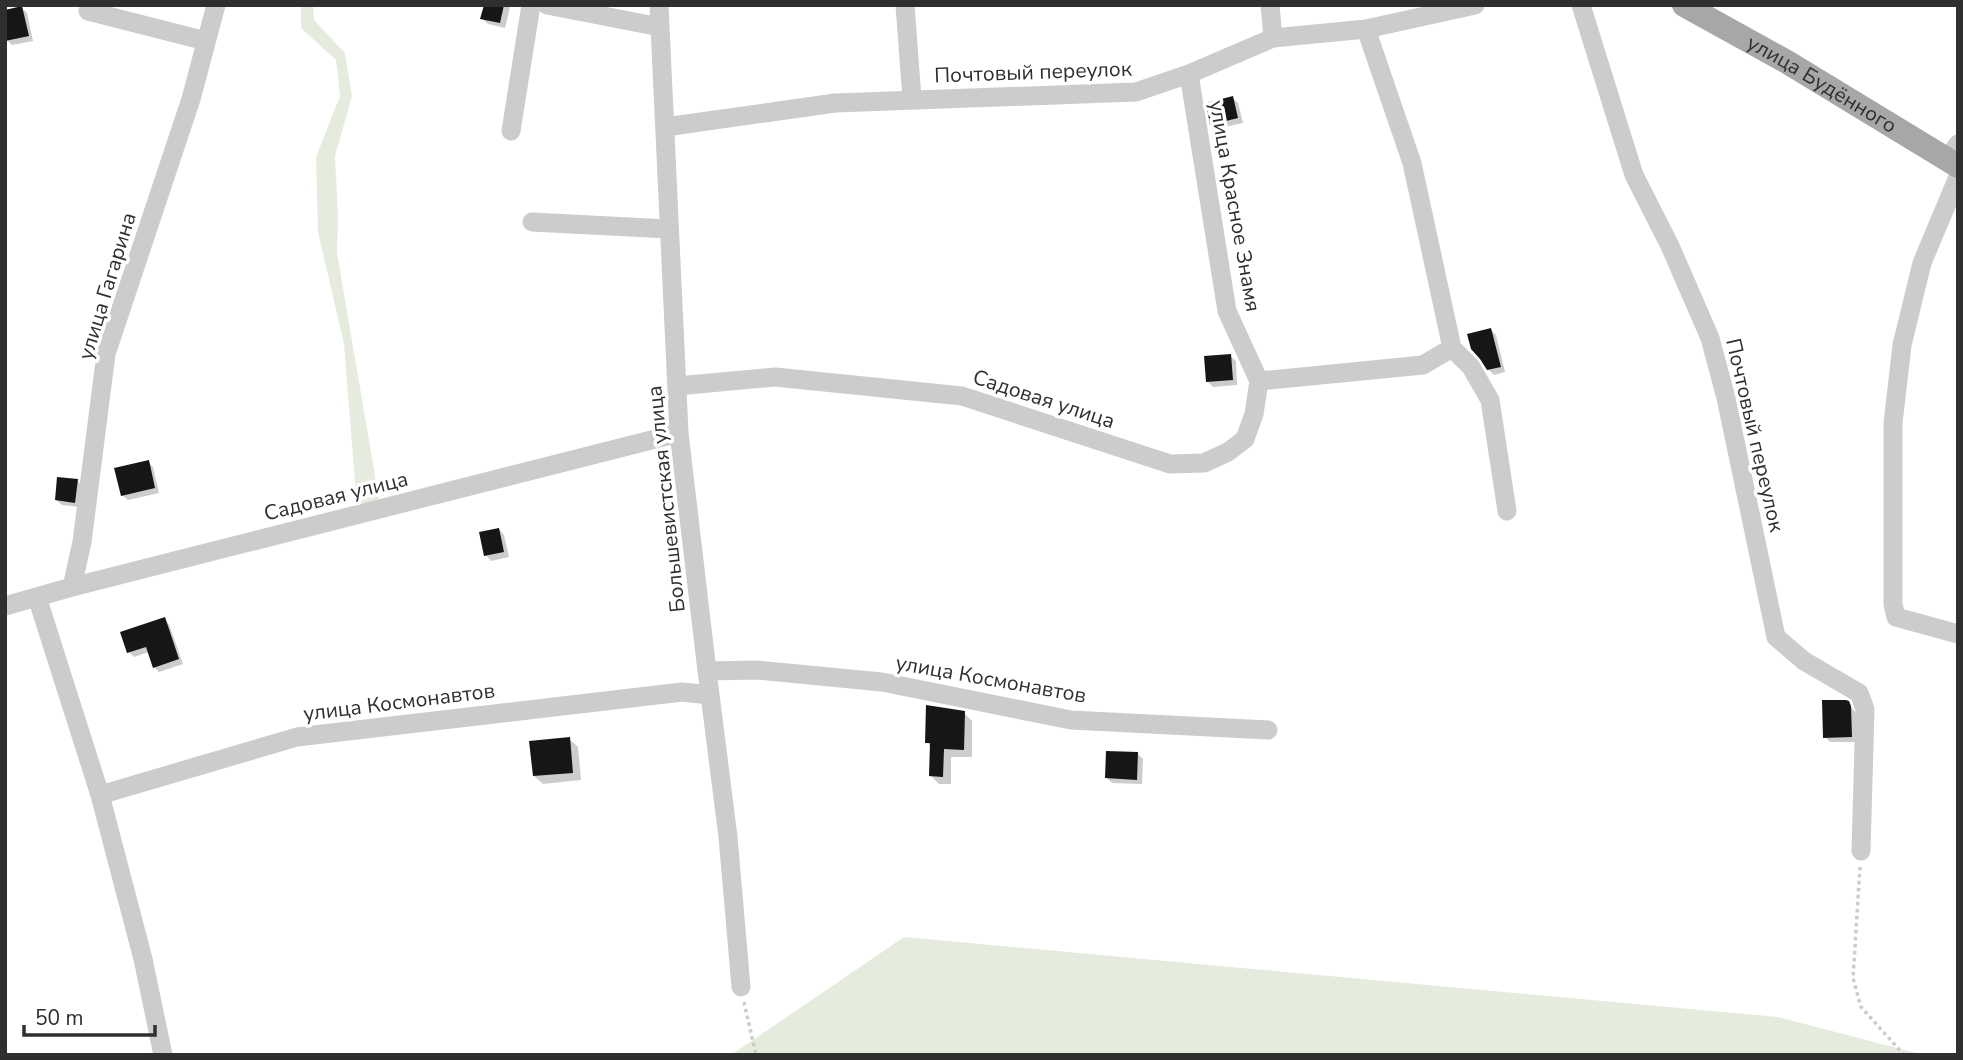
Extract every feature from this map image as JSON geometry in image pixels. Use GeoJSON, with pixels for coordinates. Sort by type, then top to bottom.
{"type":"FeatureCollection","features":[{"type":"Feature","properties":{"kind":"main road","name":"улица Будённого"},"geometry":{"type":"LineString","coordinates":[[1684,5],[1787,62],[1955,162]]}},
{"type":"Feature","properties":{"kind":"street","name":"улица Гагарина"},"geometry":{"type":"LineString","coordinates":[[72,587],[82,542],[106,354],[191,99],[216,5]]}},
{"type":"Feature","properties":{"kind":"street"},"geometry":{"type":"LineString","coordinates":[[511,131],[531,5]]}},
{"type":"Feature","properties":{"kind":"street"},"geometry":{"type":"LineString","coordinates":[[547,5],[660,27]]}},
{"type":"Feature","properties":{"kind":"street","name":"Большевистская улица"},"geometry":{"type":"LineString","coordinates":[[660,5],[679,433],[728,837],[741,987]]}},
{"type":"Feature","properties":{"kind":"street"},"geometry":{"type":"LineString","coordinates":[[905,5],[912,99]]}},
{"type":"Feature","properties":{"kind":"street"},"geometry":{"type":"LineString","coordinates":[[1270,5],[1273,38]]}},
{"type":"Feature","properties":{"kind":"street","name":"Почтовый переулок"},"geometry":{"type":"LineString","coordinates":[[665,127],[835,103],[1136,92],[1189,74],[1273,38],[1366,29],[1475,5]]}},
{"type":"Feature","properties":{"kind":"street","name":"Почтовый переулок"},"geometry":{"type":"LineString","coordinates":[[1581,5],[1634,175],[1670,246],[1710,338],[1726,398],[1776,637],[1804,661],[1859,693],[1865,709],[1861,851]]}},
{"type":"Feature","properties":{"kind":"street"},"geometry":{"type":"LineString","coordinates":[[88,11],[206,41]]}},
{"type":"Feature","properties":{"kind":"street"},"geometry":{"type":"LineString","coordinates":[[1366,29],[1412,163],[1452,348],[1471,367],[1490,400],[1507,511]]}},
{"type":"Feature","properties":{"kind":"street","name":"улица Красное Знамя"},"geometry":{"type":"LineString","coordinates":[[1189,74],[1227,311],[1259,381]]}},
{"type":"Feature","properties":{"kind":"street"},"geometry":{"type":"LineString","coordinates":[[1955,162],[1922,262],[1902,345],[1893,435],[1893,604],[1896,617],[1958,634]]}},
{"type":"Feature","properties":{"kind":"street"},"geometry":{"type":"LineString","coordinates":[[532,222],[670,229]]}},
{"type":"Feature","properties":{"kind":"street"},"geometry":{"type":"LineString","coordinates":[[1259,381],[1423,365],[1452,348]]}},
{"type":"Feature","properties":{"kind":"street","name":"Садовая улица"},"geometry":{"type":"LineString","coordinates":[[677,386],[775,377],[962,396],[1170,464],[1204,463],[1228,452],[1245,439],[1254,414],[1259,381]]}},
{"type":"Feature","properties":{"kind":"street","name":"Садовая улица"},"geometry":{"type":"LineString","coordinates":[[5,606],[679,433]]}},
{"type":"Feature","properties":{"kind":"street"},"geometry":{"type":"LineString","coordinates":[[37,597],[100,795],[143,959],[163,1055]]}},
{"type":"Feature","properties":{"kind":"street","name":"улица Космонавтов"},"geometry":{"type":"LineString","coordinates":[[706,671],[757,670],[882,682],[1071,720],[1268,730]]}},
{"type":"Feature","properties":{"kind":"street","name":"улица Космонавтов"},"geometry":{"type":"LineString","coordinates":[[100,795],[297,737],[682,692],[709,695]]}},
{"type":"Feature","properties":{"kind":"path"},"geometry":{"type":"LineString","coordinates":[[1861,851],[1853,978],[1861,1007],[1904,1055]]}},
{"type":"Feature","properties":{"kind":"path"},"geometry":{"type":"LineString","coordinates":[[741,987],[755,1055]]}},
{"type":"Feature","properties":{"kind":"green space"},"geometry":{"type":"Polygon","coordinates":[[[301,5],[313,5],[314,20],[345,53],[352,96],[335,156],[337,253],[379,499],[357,508],[344,344],[318,232],[316,157],[340,96],[336,60],[301,28],[301,5]]]}},
{"type":"Feature","properties":{"kind":"green space"},"geometry":{"type":"Polygon","coordinates":[[[904,937],[1778,1017],[1924,1055],[731,1055],[904,937]]]}},
{"type":"Feature","properties":{"kind":"building"},"geometry":{"type":"Polygon","coordinates":[[[484,5],[504,5],[500,23],[480,19],[484,5]]]}},
{"type":"Feature","properties":{"kind":"building"},"geometry":{"type":"Polygon","coordinates":[[[22,6],[29,36],[5,41],[5,10],[22,6]]]}},
{"type":"Feature","properties":{"kind":"building"},"geometry":{"type":"Polygon","coordinates":[[[1233,96],[1238,118],[1210,125],[1206,103],[1233,96]]]}},
{"type":"Feature","properties":{"kind":"building"},"geometry":{"type":"Polygon","coordinates":[[[1491,328],[1501,367],[1487,370],[1471,349],[1467,334],[1491,328]]]}},
{"type":"Feature","properties":{"kind":"building"},"geometry":{"type":"Polygon","coordinates":[[[1231,354],[1233,380],[1206,382],[1204,356],[1231,354]]]}},
{"type":"Feature","properties":{"kind":"building"},"geometry":{"type":"Polygon","coordinates":[[[149,460],[155,488],[121,496],[114,468],[149,460]]]}},
{"type":"Feature","properties":{"kind":"building"},"geometry":{"type":"Polygon","coordinates":[[[57,477],[78,479],[75,503],[55,500],[57,477]]]}},
{"type":"Feature","properties":{"kind":"building"},"geometry":{"type":"Polygon","coordinates":[[[499,528],[504,552],[484,556],[479,532],[499,528]]]}},
{"type":"Feature","properties":{"kind":"building"},"geometry":{"type":"Polygon","coordinates":[[[165,617],[179,659],[153,668],[146,647],[127,653],[120,632],[165,617]]]}},
{"type":"Feature","properties":{"kind":"building"},"geometry":{"type":"Polygon","coordinates":[[[1822,700],[1849,701],[1852,737],[1823,738],[1822,700]]]}},
{"type":"Feature","properties":{"kind":"building"},"geometry":{"type":"Polygon","coordinates":[[[926,705],[965,711],[964,750],[944,749],[943,777],[929,776],[930,743],[925,743],[926,705]]]}},
{"type":"Feature","properties":{"kind":"building"},"geometry":{"type":"Polygon","coordinates":[[[570,737],[573,773],[533,776],[529,741],[570,737]]]}},
{"type":"Feature","properties":{"kind":"building"},"geometry":{"type":"Polygon","coordinates":[[[1106,751],[1138,752],[1137,780],[1105,778],[1106,751]]]}}]}
